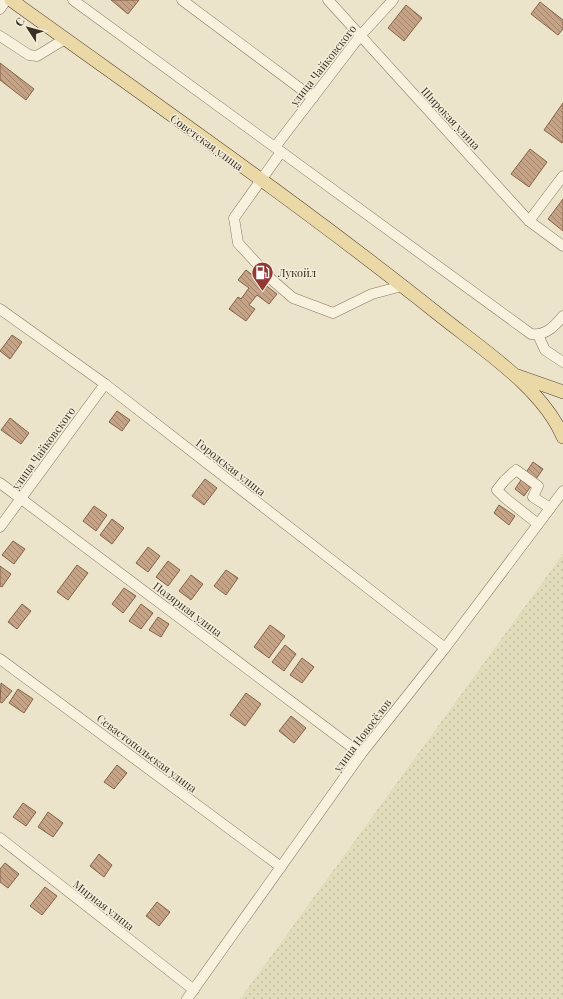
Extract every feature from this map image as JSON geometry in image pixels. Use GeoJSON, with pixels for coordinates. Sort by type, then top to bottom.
{"type":"FeatureCollection","features":[{"type":"Feature","properties":{"kind":"main road","name":"Советская улица"},"geometry":{"type":"LineString","coordinates":[[10,0],[261,180],[402,286],[514,375]]}},
{"type":"Feature","properties":{"kind":"main road"},"geometry":{"type":"LineString","coordinates":[[514,375],[563,392]]}},
{"type":"Feature","properties":{"kind":"main road"},"geometry":{"type":"LineString","coordinates":[[514,375],[537,398],[558,425],[563,437]]}},
{"type":"Feature","properties":{"kind":"street"},"geometry":{"type":"LineString","coordinates":[[0,8],[6,0]]}},
{"type":"Feature","properties":{"kind":"street"},"geometry":{"type":"LineString","coordinates":[[73,0],[531,334],[538,335],[555,326],[563,316]]}},
{"type":"Feature","properties":{"kind":"street"},"geometry":{"type":"LineString","coordinates":[[182,0],[312,98]]}},
{"type":"Feature","properties":{"kind":"street","name":"Широкая улица"},"geometry":{"type":"LineString","coordinates":[[328,0],[529,221],[563,246]]}},
{"type":"Feature","properties":{"kind":"street","name":"улица Чайковского"},"geometry":{"type":"LineString","coordinates":[[393,0],[360,36],[312,98],[278,149],[261,180],[234,218],[238,243],[271,279],[293,298],[333,313],[372,294],[402,286]]}},
{"type":"Feature","properties":{"kind":"street"},"geometry":{"type":"LineString","coordinates":[[0,36],[29,55],[37,56],[65,39]]}},
{"type":"Feature","properties":{"kind":"street"},"geometry":{"type":"LineString","coordinates":[[529,221],[563,176]]}},
{"type":"Feature","properties":{"kind":"street","name":"Городская улица"},"geometry":{"type":"LineString","coordinates":[[0,309],[105,384],[445,648]]}},
{"type":"Feature","properties":{"kind":"street"},"geometry":{"type":"LineString","coordinates":[[538,335],[545,350],[563,362]]}},
{"type":"Feature","properties":{"kind":"street","name":"улица Чайковского"},"geometry":{"type":"LineString","coordinates":[[0,527],[105,384]]}},
{"type":"Feature","properties":{"kind":"street"},"geometry":{"type":"LineString","coordinates":[[538,524],[497,490],[516,470],[538,486],[534,497],[550,508]]}},
{"type":"Feature","properties":{"kind":"street","name":"Полярная улица"},"geometry":{"type":"LineString","coordinates":[[0,483],[362,754]]}},
{"type":"Feature","properties":{"kind":"street","name":"улица Новосёлов"},"geometry":{"type":"LineString","coordinates":[[188,999],[362,754],[445,648],[563,492]]}},
{"type":"Feature","properties":{"kind":"street","name":"Севастопольская улица"},"geometry":{"type":"LineString","coordinates":[[0,658],[281,867]]}},
{"type":"Feature","properties":{"kind":"street","name":"Мирная улица"},"geometry":{"type":"LineString","coordinates":[[0,838],[194,990]]}},
{"type":"Feature","properties":{"kind":"shaded area"},"geometry":{"type":"Polygon","coordinates":[[[563,554],[563,999],[240,999],[563,554]]]}},
{"type":"Feature","properties":{"kind":"building"},"geometry":{"type":"Polygon","coordinates":[[[111,0],[139,0],[128,14],[111,0]]]}},
{"type":"Feature","properties":{"kind":"building"},"geometry":{"type":"Polygon","coordinates":[[[540,2],[563,20],[563,29],[558,35],[531,14],[540,2]]]}},
{"type":"Feature","properties":{"kind":"building"},"geometry":{"type":"Polygon","coordinates":[[[406,5],[422,18],[404,41],[388,28],[406,5]]]}},
{"type":"Feature","properties":{"kind":"building"},"geometry":{"type":"Polygon","coordinates":[[[0,63],[34,89],[26,100],[0,80],[0,63]]]}},
{"type":"Feature","properties":{"kind":"building"},"geometry":{"type":"Polygon","coordinates":[[[563,103],[563,141],[562,143],[544,130],[563,103]]]}},
{"type":"Feature","properties":{"kind":"building"},"geometry":{"type":"Polygon","coordinates":[[[530,149],[547,162],[529,187],[511,174],[530,149]]]}},
{"type":"Feature","properties":{"kind":"building"},"geometry":{"type":"Polygon","coordinates":[[[563,199],[563,231],[548,219],[563,199]]]}},
{"type":"Feature","properties":{"kind":"building"},"geometry":{"type":"Polygon","coordinates":[[[246,270],[277,294],[269,304],[257,295],[249,305],[255,309],[246,321],[229,309],[238,297],[241,299],[249,288],[238,280],[246,270]]]}},
{"type":"Feature","properties":{"kind":"building"},"geometry":{"type":"Polygon","coordinates":[[[12,335],[22,342],[10,359],[0,351],[12,335]]]}},
{"type":"Feature","properties":{"kind":"building"},"geometry":{"type":"Polygon","coordinates":[[[117,411],[130,420],[122,431],[109,422],[117,411]]]}},
{"type":"Feature","properties":{"kind":"building"},"geometry":{"type":"Polygon","coordinates":[[[10,418],[29,433],[21,444],[1,430],[10,418]]]}},
{"type":"Feature","properties":{"kind":"building"},"geometry":{"type":"Polygon","coordinates":[[[533,462],[543,469],[524,496],[515,489],[533,462]]]}},
{"type":"Feature","properties":{"kind":"building"},"geometry":{"type":"Polygon","coordinates":[[[205,479],[217,488],[204,505],[192,496],[205,479]]]}},
{"type":"Feature","properties":{"kind":"building"},"geometry":{"type":"Polygon","coordinates":[[[499,505],[515,516],[509,525],[494,513],[499,505]]]}},
{"type":"Feature","properties":{"kind":"building"},"geometry":{"type":"Polygon","coordinates":[[[94,506],[107,515],[96,531],[83,521],[94,506]]]}},
{"type":"Feature","properties":{"kind":"building"},"geometry":{"type":"Polygon","coordinates":[[[112,519],[124,528],[112,544],[100,535],[112,519]]]}},
{"type":"Feature","properties":{"kind":"building"},"geometry":{"type":"Polygon","coordinates":[[[13,541],[25,549],[14,564],[2,555],[13,541]]]}},
{"type":"Feature","properties":{"kind":"building"},"geometry":{"type":"Polygon","coordinates":[[[148,547],[160,556],[148,572],[136,563],[148,547]]]}},
{"type":"Feature","properties":{"kind":"building"},"geometry":{"type":"Polygon","coordinates":[[[168,561],[180,570],[168,586],[156,577],[168,561]]]}},
{"type":"Feature","properties":{"kind":"building"},"geometry":{"type":"Polygon","coordinates":[[[77,565],[88,573],[68,600],[57,592],[77,565]]]}},
{"type":"Feature","properties":{"kind":"building"},"geometry":{"type":"Polygon","coordinates":[[[0,566],[11,574],[2,587],[0,586],[0,566]]]}},
{"type":"Feature","properties":{"kind":"building"},"geometry":{"type":"Polygon","coordinates":[[[226,570],[238,578],[226,595],[214,586],[226,570]]]}},
{"type":"Feature","properties":{"kind":"building"},"geometry":{"type":"Polygon","coordinates":[[[191,575],[203,584],[191,600],[179,591],[191,575]]]}},
{"type":"Feature","properties":{"kind":"building"},"geometry":{"type":"Polygon","coordinates":[[[124,588],[136,596],[123,613],[112,604],[124,588]]]}},
{"type":"Feature","properties":{"kind":"building"},"geometry":{"type":"Polygon","coordinates":[[[22,604],[31,611],[17,629],[8,622],[22,604]]]}},
{"type":"Feature","properties":{"kind":"building"},"geometry":{"type":"Polygon","coordinates":[[[141,604],[153,613],[141,629],[129,621],[141,604]]]}},
{"type":"Feature","properties":{"kind":"building"},"geometry":{"type":"Polygon","coordinates":[[[158,617],[169,624],[161,637],[149,630],[158,617]]]}},
{"type":"Feature","properties":{"kind":"building"},"geometry":{"type":"Polygon","coordinates":[[[270,625],[285,636],[269,658],[254,647],[270,625]]]}},
{"type":"Feature","properties":{"kind":"building"},"geometry":{"type":"Polygon","coordinates":[[[285,645],[296,654],[284,671],[272,662],[285,645]]]}},
{"type":"Feature","properties":{"kind":"building"},"geometry":{"type":"Polygon","coordinates":[[[302,658],[314,667],[302,683],[290,675],[302,658]]]}},
{"type":"Feature","properties":{"kind":"building"},"geometry":{"type":"Polygon","coordinates":[[[1,683],[12,691],[2,703],[0,702],[1,683]]]}},
{"type":"Feature","properties":{"kind":"building"},"geometry":{"type":"Polygon","coordinates":[[[18,689],[33,699],[24,713],[9,703],[18,689]]]}},
{"type":"Feature","properties":{"kind":"building"},"geometry":{"type":"Polygon","coordinates":[[[246,693],[261,704],[245,726],[230,715],[246,693]]]}},
{"type":"Feature","properties":{"kind":"building"},"geometry":{"type":"Polygon","coordinates":[[[291,716],[306,728],[294,743],[279,731],[291,716]]]}},
{"type":"Feature","properties":{"kind":"building"},"geometry":{"type":"Polygon","coordinates":[[[117,765],[127,773],[114,789],[104,782],[117,765]]]}},
{"type":"Feature","properties":{"kind":"building"},"geometry":{"type":"Polygon","coordinates":[[[23,803],[36,812],[26,826],[13,817],[23,803]]]}},
{"type":"Feature","properties":{"kind":"building"},"geometry":{"type":"Polygon","coordinates":[[[48,812],[63,823],[53,837],[38,827],[48,812]]]}},
{"type":"Feature","properties":{"kind":"building"},"geometry":{"type":"Polygon","coordinates":[[[99,854],[112,865],[104,877],[90,866],[99,854]]]}},
{"type":"Feature","properties":{"kind":"building"},"geometry":{"type":"Polygon","coordinates":[[[5,863],[19,874],[8,888],[0,882],[0,869],[5,863]]]}},
{"type":"Feature","properties":{"kind":"building"},"geometry":{"type":"Polygon","coordinates":[[[45,887],[57,896],[42,915],[30,906],[45,887]]]}},
{"type":"Feature","properties":{"kind":"building"},"geometry":{"type":"Polygon","coordinates":[[[157,902],[170,912],[159,926],[146,916],[157,902]]]}},
{"type":"Feature","properties":{"kind":"place","name":"Лукойл"},"geometry":{"type":"Point","coordinates":[262,292]}}]}
